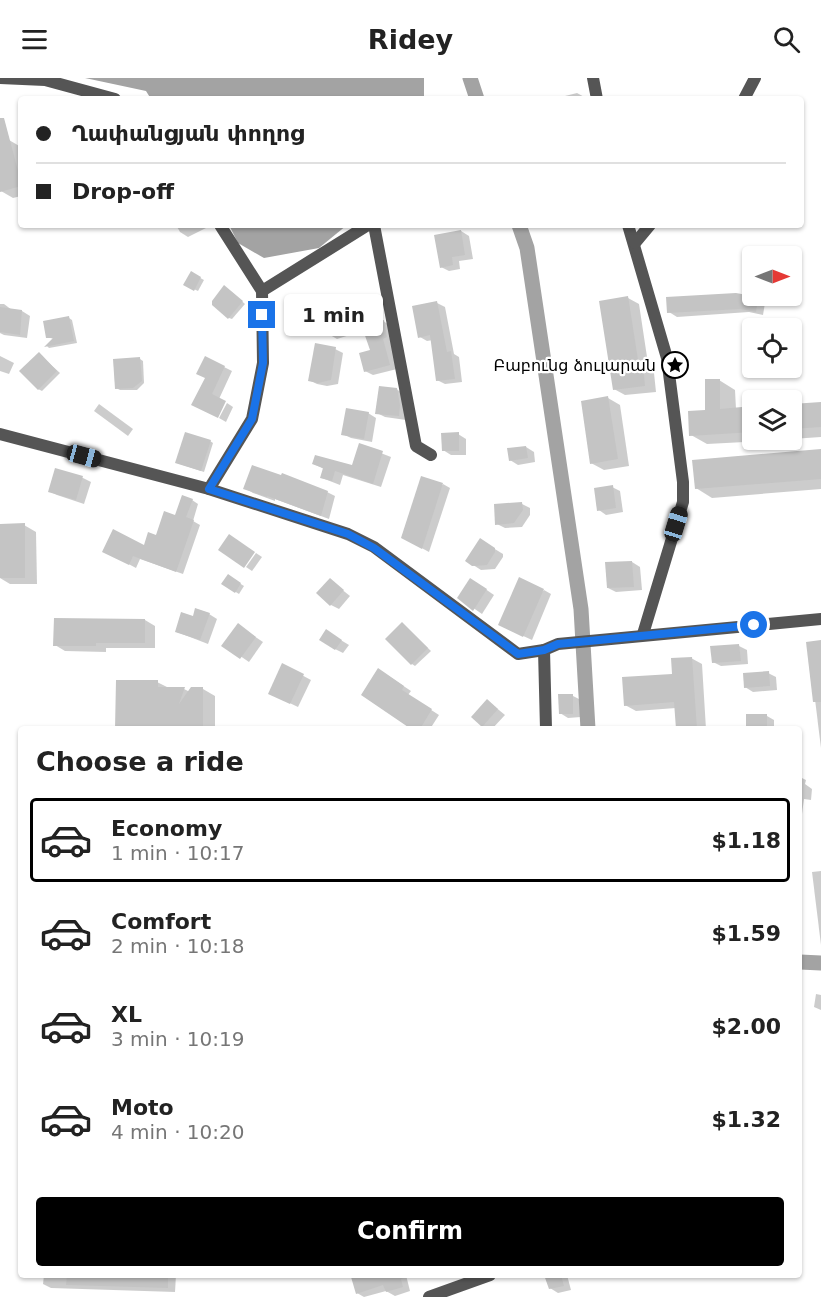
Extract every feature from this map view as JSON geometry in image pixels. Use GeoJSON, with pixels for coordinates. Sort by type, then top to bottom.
{"type":"FeatureCollection","features":[{"type":"Feature","properties":{"kind":"street"},"geometry":{"type":"LineString","coordinates":[[0,78],[45,80],[104,96]]}},
{"type":"Feature","properties":{"kind":"street"},"geometry":{"type":"LineString","coordinates":[[593,78],[596,96]]}},
{"type":"Feature","properties":{"kind":"street"},"geometry":{"type":"LineString","coordinates":[[746,96],[755,78]]}},
{"type":"Feature","properties":{"kind":"street"},"geometry":{"type":"LineString","coordinates":[[209,489],[252,419],[263,363],[262,291],[222,228]]}},
{"type":"Feature","properties":{"kind":"street"},"geometry":{"type":"LineString","coordinates":[[262,291],[363,228]]}},
{"type":"Feature","properties":{"kind":"street"},"geometry":{"type":"LineString","coordinates":[[375,228],[416,446],[431,455]]}},
{"type":"Feature","properties":{"kind":"street"},"geometry":{"type":"LineString","coordinates":[[629,228],[667,358],[683,482],[683,502],[643,634]]}},
{"type":"Feature","properties":{"kind":"street"},"geometry":{"type":"LineString","coordinates":[[635,243],[648,228]]}},
{"type":"Feature","properties":{"kind":"street"},"geometry":{"type":"LineString","coordinates":[[0,434],[209,489],[348,534],[374,548],[518,654],[544,650],[558,644],[643,634],[821,619]]}},
{"type":"Feature","properties":{"kind":"street"},"geometry":{"type":"LineString","coordinates":[[544,650],[546,726]]}},
{"type":"Feature","properties":{"kind":"street"},"geometry":{"type":"LineString","coordinates":[[429,1297],[482,1278]]}},
{"type":"Feature","properties":{"kind":"shaded area"},"geometry":{"type":"Polygon","coordinates":[[[85,78],[424,78],[424,96],[149,96],[146,91],[85,78]]]}},
{"type":"Feature","properties":{"kind":"shaded area"},"geometry":{"type":"Polygon","coordinates":[[[230,228],[343,228],[319,248],[264,258],[238,243],[230,228]]]}},
{"type":"Feature","properties":{"kind":"building"},"geometry":{"type":"Polygon","coordinates":[[[0,118],[4,118],[18,171],[18,187],[0,192],[0,118]]]}},
{"type":"Feature","properties":{"kind":"building"},"geometry":{"type":"Polygon","coordinates":[[[461,230],[465,255],[452,257],[453,265],[440,268],[434,235],[461,230]]]}},
{"type":"Feature","properties":{"kind":"building"},"geometry":{"type":"Polygon","coordinates":[[[191,271],[201,277],[194,291],[183,285],[191,271]]]}},
{"type":"Feature","properties":{"kind":"building"},"geometry":{"type":"Polygon","coordinates":[[[224,285],[243,301],[228,319],[212,305],[212,301],[224,285]]]}},
{"type":"Feature","properties":{"kind":"building"},"geometry":{"type":"Polygon","coordinates":[[[736,293],[742,294],[742,306],[757,306],[756,312],[740,309],[667,313],[666,297],[736,293]]]}},
{"type":"Feature","properties":{"kind":"building"},"geometry":{"type":"Polygon","coordinates":[[[357,296],[365,318],[352,323],[347,300],[357,296]]]}},
{"type":"Feature","properties":{"kind":"building"},"geometry":{"type":"Polygon","coordinates":[[[628,296],[639,366],[643,365],[645,386],[613,390],[599,301],[628,296]]]}},
{"type":"Feature","properties":{"kind":"building"},"geometry":{"type":"Polygon","coordinates":[[[346,300],[341,327],[323,333],[316,311],[346,300]]]}},
{"type":"Feature","properties":{"kind":"building"},"geometry":{"type":"Polygon","coordinates":[[[437,301],[447,352],[451,351],[455,379],[436,381],[430,335],[418,338],[412,306],[437,301]]]}},
{"type":"Feature","properties":{"kind":"building"},"geometry":{"type":"Polygon","coordinates":[[[0,307],[22,310],[20,335],[0,332],[0,307]]]}},
{"type":"Feature","properties":{"kind":"building"},"geometry":{"type":"Polygon","coordinates":[[[69,316],[74,341],[44,347],[53,338],[46,338],[43,321],[69,316]]]}},
{"type":"Feature","properties":{"kind":"building"},"geometry":{"type":"Polygon","coordinates":[[[384,320],[387,337],[383,339],[390,365],[364,372],[359,353],[370,350],[362,327],[384,320]]]}},
{"type":"Feature","properties":{"kind":"building"},"geometry":{"type":"Polygon","coordinates":[[[315,343],[336,347],[331,380],[318,383],[308,381],[315,343]]]}},
{"type":"Feature","properties":{"kind":"building"},"geometry":{"type":"Polygon","coordinates":[[[39,352],[57,371],[38,390],[19,371],[39,352]]]}},
{"type":"Feature","properties":{"kind":"building"},"geometry":{"type":"Polygon","coordinates":[[[205,356],[225,366],[212,394],[226,401],[218,418],[191,405],[205,378],[196,374],[205,356]]]}},
{"type":"Feature","properties":{"kind":"building"},"geometry":{"type":"Polygon","coordinates":[[[140,357],[142,381],[133,388],[115,389],[113,359],[140,357]]]}},
{"type":"Feature","properties":{"kind":"building"},"geometry":{"type":"Polygon","coordinates":[[[705,379],[720,379],[720,409],[742,407],[742,433],[689,436],[688,411],[705,410],[705,379]]]}},
{"type":"Feature","properties":{"kind":"building"},"geometry":{"type":"Polygon","coordinates":[[[379,386],[397,388],[399,416],[375,414],[379,386]]]}},
{"type":"Feature","properties":{"kind":"building"},"geometry":{"type":"Polygon","coordinates":[[[608,396],[618,459],[590,464],[581,401],[608,396]]]}},
{"type":"Feature","properties":{"kind":"building"},"geometry":{"type":"Polygon","coordinates":[[[821,402],[821,427],[802,428],[802,403],[821,402]]]}},
{"type":"Feature","properties":{"kind":"building"},"geometry":{"type":"Polygon","coordinates":[[[346,408],[369,412],[364,439],[341,435],[346,408]]]}},
{"type":"Feature","properties":{"kind":"building"},"geometry":{"type":"Polygon","coordinates":[[[185,432],[211,440],[201,471],[175,463],[185,432]]]}},
{"type":"Feature","properties":{"kind":"building"},"geometry":{"type":"Polygon","coordinates":[[[459,432],[459,451],[442,451],[441,433],[459,432]]]}},
{"type":"Feature","properties":{"kind":"building"},"geometry":{"type":"Polygon","coordinates":[[[359,443],[383,451],[373,484],[335,471],[332,481],[320,478],[323,468],[312,464],[315,455],[352,465],[359,443]]]}},
{"type":"Feature","properties":{"kind":"building"},"geometry":{"type":"Polygon","coordinates":[[[526,446],[528,458],[509,461],[507,448],[526,446]]]}},
{"type":"Feature","properties":{"kind":"building"},"geometry":{"type":"Polygon","coordinates":[[[821,449],[821,479],[695,489],[692,460],[821,449]]]}},
{"type":"Feature","properties":{"kind":"building"},"geometry":{"type":"Polygon","coordinates":[[[252,465],[281,475],[282,473],[328,491],[321,516],[243,489],[252,465]]]}},
{"type":"Feature","properties":{"kind":"building"},"geometry":{"type":"Polygon","coordinates":[[[55,468],[83,476],[76,500],[48,492],[55,468]]]}},
{"type":"Feature","properties":{"kind":"building"},"geometry":{"type":"Polygon","coordinates":[[[421,476],[443,483],[422,549],[401,538],[421,476]]]}},
{"type":"Feature","properties":{"kind":"building"},"geometry":{"type":"Polygon","coordinates":[[[613,485],[616,508],[597,511],[594,488],[613,485]]]}},
{"type":"Feature","properties":{"kind":"building"},"geometry":{"type":"Polygon","coordinates":[[[182,495],[193,499],[186,517],[194,520],[176,572],[133,556],[129,565],[102,552],[113,529],[144,545],[148,532],[156,535],[164,511],[175,515],[182,495]]]}},
{"type":"Feature","properties":{"kind":"building"},"geometry":{"type":"Polygon","coordinates":[[[522,502],[523,510],[514,523],[495,525],[494,504],[522,502]]]}},
{"type":"Feature","properties":{"kind":"building"},"geometry":{"type":"Polygon","coordinates":[[[25,523],[25,578],[0,578],[0,524],[25,523]]]}},
{"type":"Feature","properties":{"kind":"building"},"geometry":{"type":"Polygon","coordinates":[[[229,534],[255,552],[244,568],[218,550],[229,534]]]}},
{"type":"Feature","properties":{"kind":"building"},"geometry":{"type":"Polygon","coordinates":[[[480,538],[495,548],[495,552],[487,565],[472,566],[465,561],[480,538]]]}},
{"type":"Feature","properties":{"kind":"building"},"geometry":{"type":"Polygon","coordinates":[[[632,561],[634,587],[607,588],[605,562],[632,561]]]}},
{"type":"Feature","properties":{"kind":"building"},"geometry":{"type":"Polygon","coordinates":[[[228,574],[241,583],[235,593],[221,584],[228,574]]]}},
{"type":"Feature","properties":{"kind":"building"},"geometry":{"type":"Polygon","coordinates":[[[519,577],[544,589],[523,637],[498,625],[519,577]]]}},
{"type":"Feature","properties":{"kind":"building"},"geometry":{"type":"Polygon","coordinates":[[[330,578],[344,590],[330,606],[316,593],[330,578]]]}},
{"type":"Feature","properties":{"kind":"building"},"geometry":{"type":"Polygon","coordinates":[[[470,578],[487,589],[473,611],[457,598],[470,578]]]}},
{"type":"Feature","properties":{"kind":"building"},"geometry":{"type":"Polygon","coordinates":[[[195,608],[210,613],[200,640],[175,632],[181,612],[193,616],[195,608]]]}},
{"type":"Feature","properties":{"kind":"building"},"geometry":{"type":"Polygon","coordinates":[[[54,618],[145,619],[145,643],[53,646],[54,618]]]}},
{"type":"Feature","properties":{"kind":"building"},"geometry":{"type":"Polygon","coordinates":[[[402,622],[428,648],[411,665],[385,639],[402,622]]]}},
{"type":"Feature","properties":{"kind":"building"},"geometry":{"type":"Polygon","coordinates":[[[238,623],[256,637],[240,659],[221,646],[238,623]]]}},
{"type":"Feature","properties":{"kind":"building"},"geometry":{"type":"Polygon","coordinates":[[[326,629],[342,640],[335,650],[319,640],[326,629]]]}},
{"type":"Feature","properties":{"kind":"building"},"geometry":{"type":"Polygon","coordinates":[[[821,640],[821,702],[813,702],[806,642],[821,640]]]}},
{"type":"Feature","properties":{"kind":"building"},"geometry":{"type":"Polygon","coordinates":[[[739,644],[741,661],[712,663],[710,646],[739,644]]]}},
{"type":"Feature","properties":{"kind":"building"},"geometry":{"type":"Polygon","coordinates":[[[692,657],[697,726],[676,726],[674,702],[624,706],[622,677],[672,674],[671,658],[692,657]]]}},
{"type":"Feature","properties":{"kind":"building"},"geometry":{"type":"Polygon","coordinates":[[[282,663],[304,674],[290,704],[268,694],[282,663]]]}},
{"type":"Feature","properties":{"kind":"building"},"geometry":{"type":"Polygon","coordinates":[[[378,668],[404,686],[402,690],[432,709],[422,726],[407,726],[361,695],[378,668]]]}},
{"type":"Feature","properties":{"kind":"building"},"geometry":{"type":"Polygon","coordinates":[[[769,671],[770,686],[744,688],[743,673],[769,671]]]}},
{"type":"Feature","properties":{"kind":"building"},"geometry":{"type":"Polygon","coordinates":[[[116,680],[158,680],[158,687],[185,687],[179,704],[191,687],[203,687],[203,726],[115,726],[116,680]]]}},
{"type":"Feature","properties":{"kind":"building"},"geometry":{"type":"Polygon","coordinates":[[[558,694],[573,694],[573,714],[559,714],[558,694]]]}},
{"type":"Feature","properties":{"kind":"building"},"geometry":{"type":"Polygon","coordinates":[[[487,699],[498,709],[483,726],[471,717],[487,699]]]}},
{"type":"Feature","properties":{"kind":"building"},"geometry":{"type":"Polygon","coordinates":[[[746,714],[767,714],[767,726],[746,726],[746,714]]]}},
{"type":"Feature","properties":{"kind":"building"},"geometry":{"type":"Polygon","coordinates":[[[67,1278],[168,1278],[168,1288],[66,1285],[67,1278]]]}},
{"type":"Feature","properties":{"kind":"building"},"geometry":{"type":"Polygon","coordinates":[[[351,1278],[404,1278],[401,1279],[403,1287],[386,1292],[383,1285],[356,1294],[351,1278]]]}},
{"type":"Feature","properties":{"kind":"building"},"geometry":{"type":"Polygon","coordinates":[[[545,1278],[562,1278],[564,1286],[549,1289],[545,1278]]]}},
{"type":"Feature","properties":{"kind":"waterway"},"geometry":{"type":"LineString","coordinates":[[470,78],[476,96]]}},
{"type":"Feature","properties":{"kind":"waterway"},"geometry":{"type":"LineString","coordinates":[[520,228],[527,248],[581,609],[588,726]]}},
{"type":"Feature","properties":{"kind":"waterway"},"geometry":{"type":"LineString","coordinates":[[802,962],[821,963]]}},
{"type":"Feature","properties":{"kind":"place","name":"Բաբունց ձուլարան"},"geometry":{"type":"Point","coordinates":[675,365]}},
{"type":"Feature","properties":{"kind":"route"},"geometry":{"type":"LineString","coordinates":[[262,315],[263,363],[252,419],[209,489],[348,534],[374,548],[518,654],[544,650],[558,644],[754,625]]}}]}
